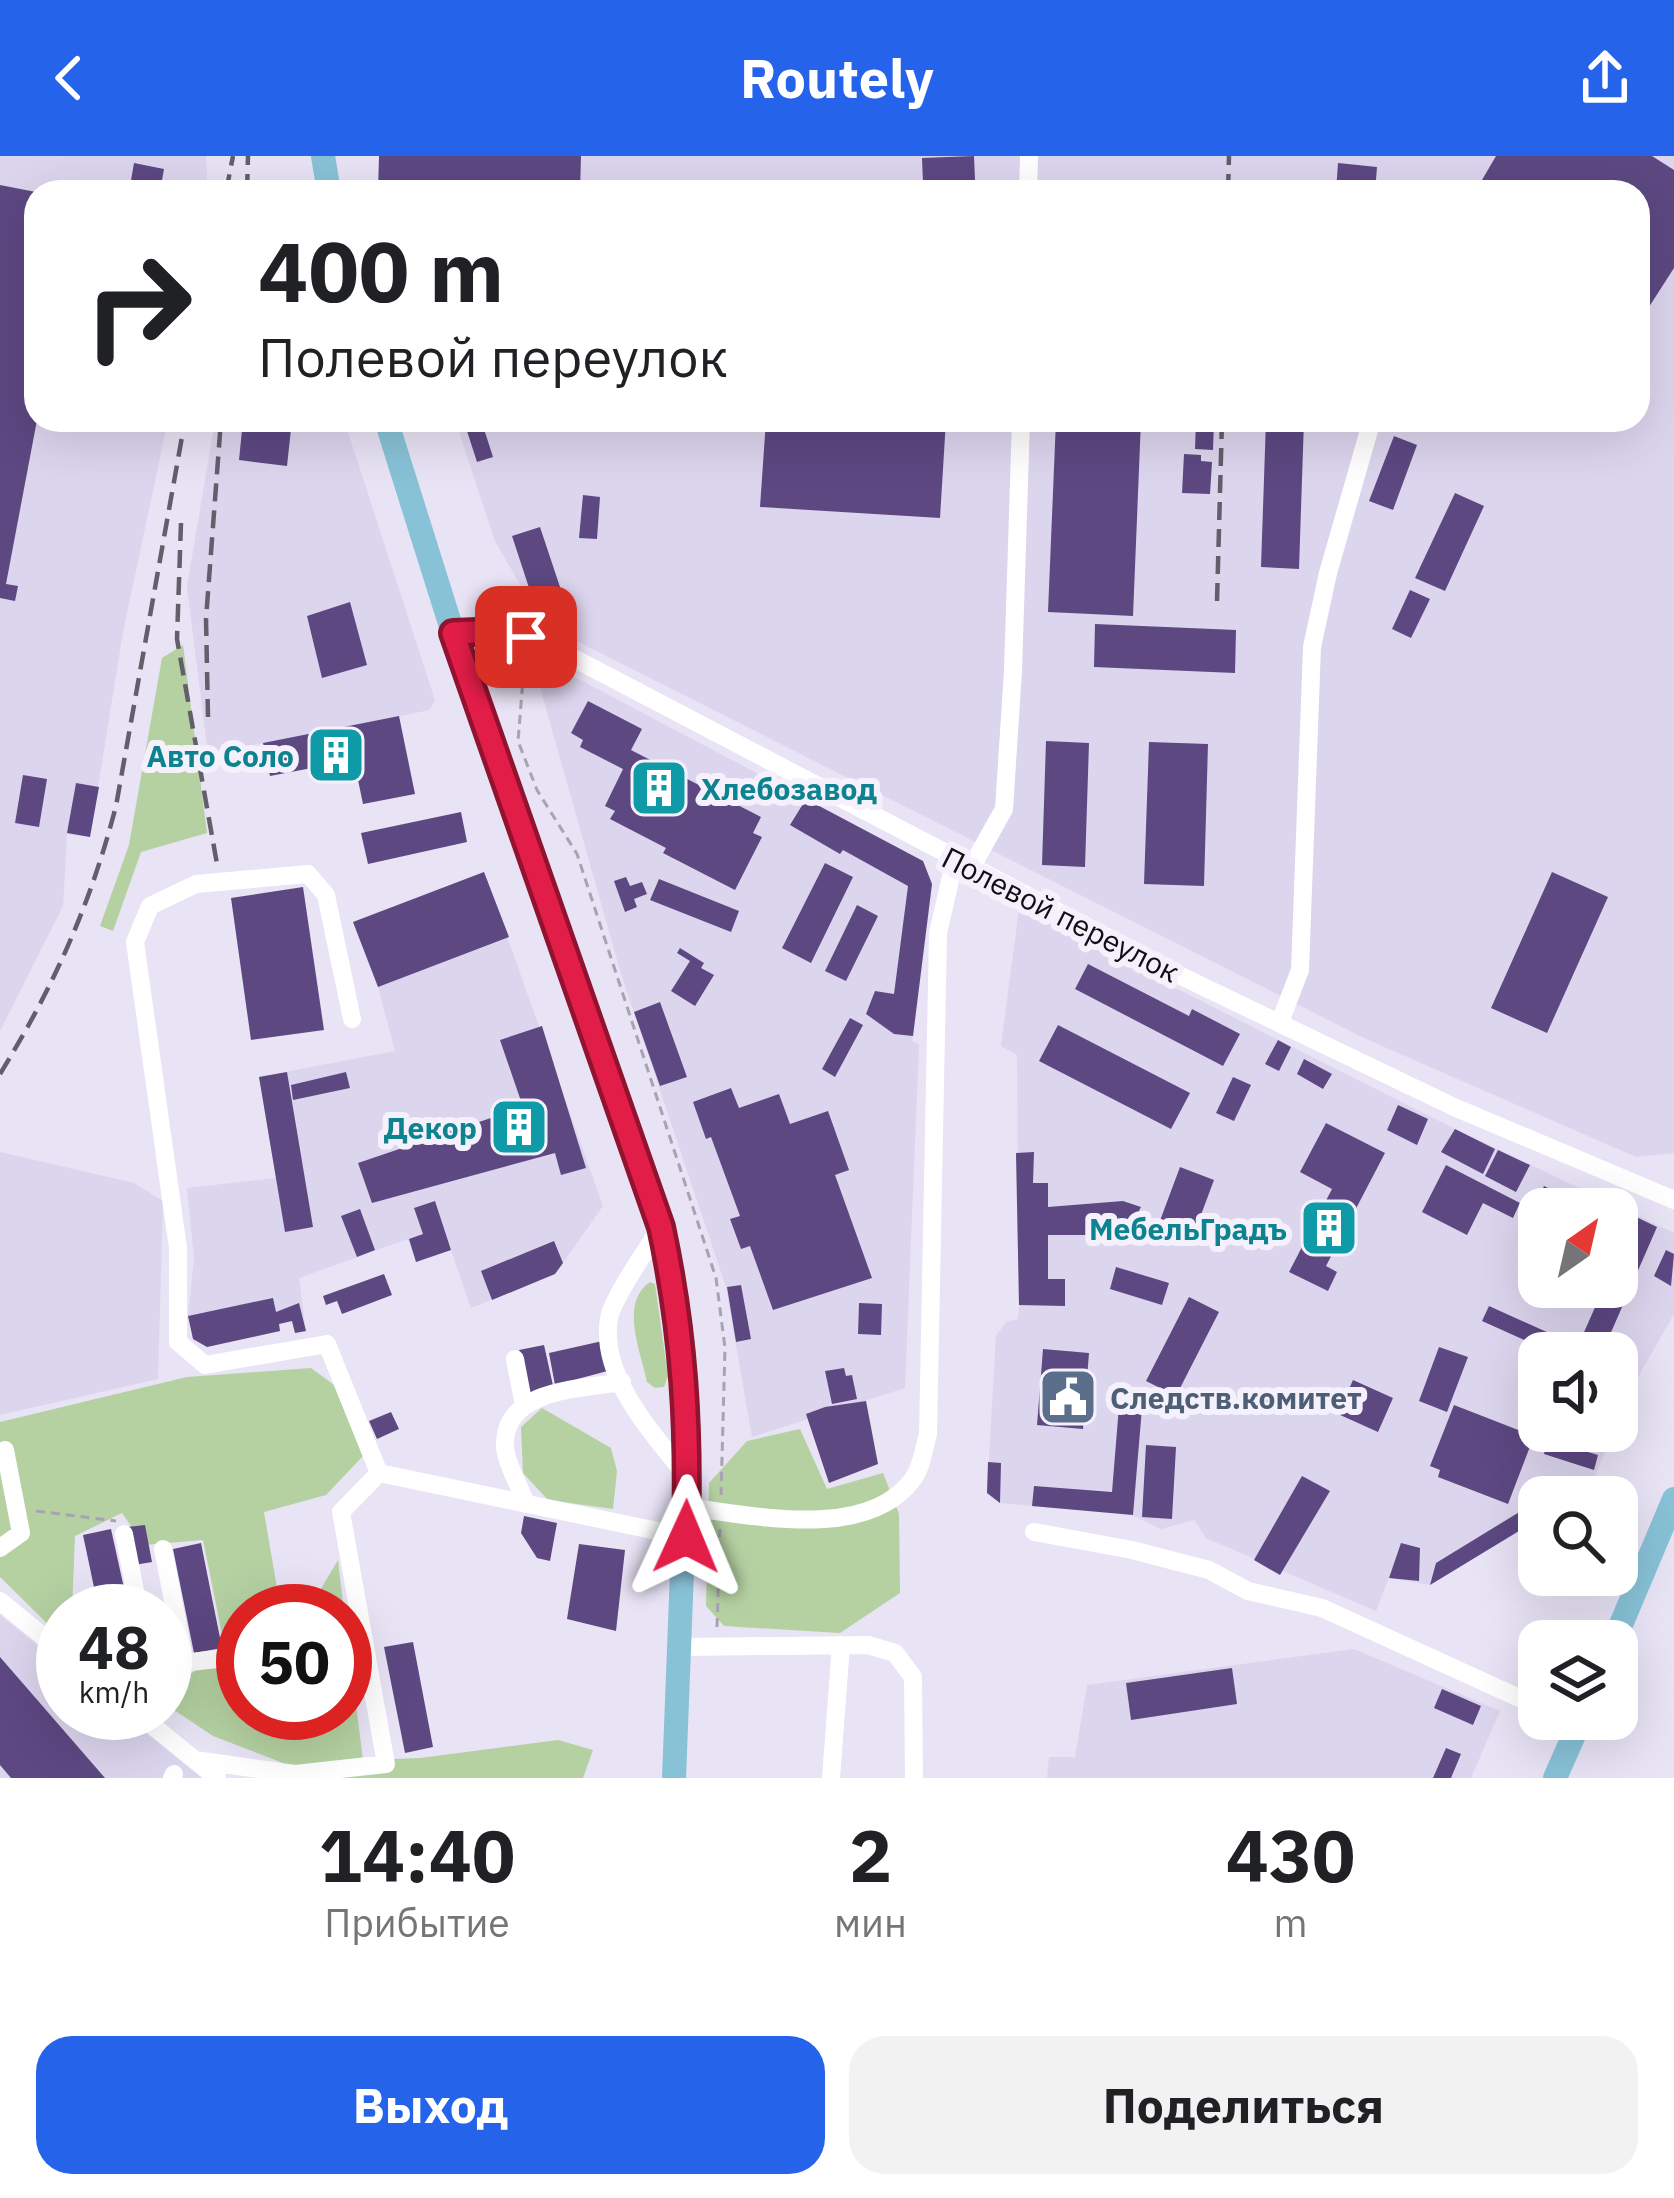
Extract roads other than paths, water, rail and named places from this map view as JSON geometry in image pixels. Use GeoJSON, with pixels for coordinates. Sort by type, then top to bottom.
{"type":"FeatureCollection","features":[{"type":"Feature","properties":{"kind":"main road"},"geometry":{"type":"LineString","coordinates":[[390,432],[453,633],[661,1227],[683,1345],[687,1477],[674,1778]]}},
{"type":"Feature","properties":{"kind":"main road"},"geometry":{"type":"LineString","coordinates":[[1623,1620],[1674,1499]]}},
{"type":"Feature","properties":{"kind":"main road"},"geometry":{"type":"LineString","coordinates":[[1556,1778],[1569,1740]]}},
{"type":"Feature","properties":{"kind":"street"},"geometry":{"type":"LineString","coordinates":[[686,1507],[805,1521],[858,1513],[901,1492],[916,1474],[928,1434],[938,933],[963,864],[1004,809],[1021,432]]}},
{"type":"Feature","properties":{"kind":"street"},"geometry":{"type":"LineString","coordinates":[[1280,1022],[1300,970],[1312,646],[1369,432]]}},
{"type":"Feature","properties":{"kind":"street","name":"Полевой переулок"},"geometry":{"type":"LineString","coordinates":[[453,633],[503,631],[539,640],[1094,933],[1454,1108],[1674,1200]]}},
{"type":"Feature","properties":{"kind":"street"},"geometry":{"type":"LineString","coordinates":[[352,1019],[326,895],[308,874],[196,884],[150,906],[135,942],[178,1248],[178,1342],[206,1365],[327,1344],[379,1473]]}},
{"type":"Feature","properties":{"kind":"street"},"geometry":{"type":"LineString","coordinates":[[661,1227],[610,1316],[610,1353],[634,1409],[687,1477]]}},
{"type":"Feature","properties":{"kind":"street"},"geometry":{"type":"LineString","coordinates":[[515,1360],[524,1406]]}},
{"type":"Feature","properties":{"kind":"street"},"geometry":{"type":"LineString","coordinates":[[526,1504],[504,1443],[512,1415],[530,1400],[622,1382]]}},
{"type":"Feature","properties":{"kind":"street"},"geometry":{"type":"LineString","coordinates":[[0,1548],[21,1533],[5,1450]]}},
{"type":"Feature","properties":{"kind":"street"},"geometry":{"type":"LineString","coordinates":[[379,1473],[686,1537]]}},
{"type":"Feature","properties":{"kind":"street"},"geometry":{"type":"LineString","coordinates":[[353,1584],[340,1512],[379,1473]]}},
{"type":"Feature","properties":{"kind":"street"},"geometry":{"type":"LineString","coordinates":[[1034,1532],[1209,1570],[1248,1591],[1322,1608],[1518,1697]]}},
{"type":"Feature","properties":{"kind":"street"},"geometry":{"type":"LineString","coordinates":[[124,1534],[134,1584]]}},
{"type":"Feature","properties":{"kind":"street"},"geometry":{"type":"LineString","coordinates":[[163,1550],[167,1584]]}},
{"type":"Feature","properties":{"kind":"street"},"geometry":{"type":"LineString","coordinates":[[0,1601],[36,1630]]}},
{"type":"Feature","properties":{"kind":"street"},"geometry":{"type":"LineString","coordinates":[[831,1778],[842,1645]]}},
{"type":"Feature","properties":{"kind":"street"},"geometry":{"type":"LineString","coordinates":[[682,1647],[868,1645],[895,1653],[914,1677],[914,1778]]}},
{"type":"Feature","properties":{"kind":"street"},"geometry":{"type":"LineString","coordinates":[[195,1760],[295,1774],[386,1764],[372,1686]]}},
{"type":"Feature","properties":{"kind":"street"},"geometry":{"type":"LineString","coordinates":[[173,1740],[218,1778]]}},
{"type":"Feature","properties":{"kind":"railway"},"geometry":{"type":"LineString","coordinates":[[228,180],[233,156]]}},
{"type":"Feature","properties":{"kind":"railway"},"geometry":{"type":"LineString","coordinates":[[247,180],[248,156]]}},
{"type":"Feature","properties":{"kind":"railway"},"geometry":{"type":"LineString","coordinates":[[1228,180],[1229,156]]}},
{"type":"Feature","properties":{"kind":"railway"},"geometry":{"type":"LineString","coordinates":[[0,1074],[68,944],[106,843],[183,432]]}},
{"type":"Feature","properties":{"kind":"railway"},"geometry":{"type":"LineString","coordinates":[[208,717],[206,619],[220,432]]}},
{"type":"Feature","properties":{"kind":"railway"},"geometry":{"type":"LineString","coordinates":[[1217,601],[1222,432]]}},
{"type":"Feature","properties":{"kind":"railway"},"geometry":{"type":"LineString","coordinates":[[181,523],[177,639],[217,864]]}},
{"type":"Feature","properties":{"kind":"place","name":"Авто Соло"},"geometry":{"type":"Point","coordinates":[336,755]}},
{"type":"Feature","properties":{"kind":"place","name":"Хлебозавод"},"geometry":{"type":"Point","coordinates":[659,788]}},
{"type":"Feature","properties":{"kind":"place","name":"Декор"},"geometry":{"type":"Point","coordinates":[519,1127]}},
{"type":"Feature","properties":{"kind":"place","name":"МебельГрадъ"},"geometry":{"type":"Point","coordinates":[1329,1228]}},
{"type":"Feature","properties":{"kind":"place","name":"Следств.комитет"},"geometry":{"type":"Point","coordinates":[1068,1397]}}]}
